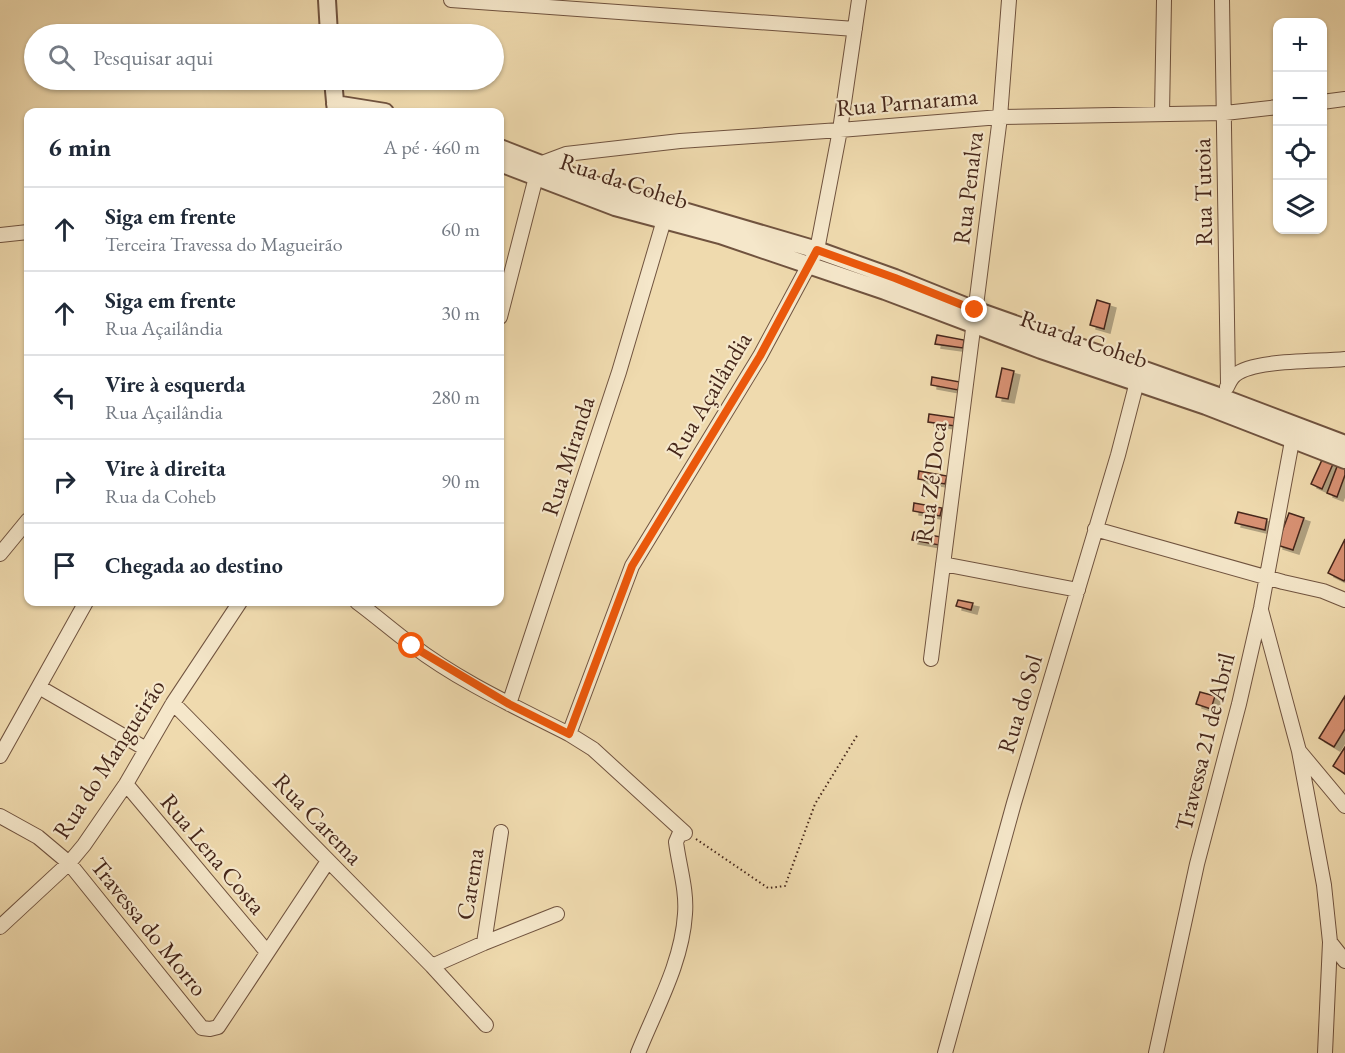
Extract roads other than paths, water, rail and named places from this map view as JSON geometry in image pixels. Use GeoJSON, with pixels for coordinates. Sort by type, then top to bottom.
{"type":"FeatureCollection","features":[{"type":"Feature","properties":{"kind":"street"},"geometry":{"type":"LineString","coordinates":[[327,0],[328,24]]}},
{"type":"Feature","properties":{"kind":"street"},"geometry":{"type":"LineString","coordinates":[[451,0],[855,29]]}},
{"type":"Feature","properties":{"kind":"street","name":"Rua Açailândia"},"geometry":{"type":"LineString","coordinates":[[569,734],[632,566],[760,356],[817,250],[840,130],[859,0]]}},
{"type":"Feature","properties":{"kind":"street","name":"Rua Penalva"},"geometry":{"type":"LineString","coordinates":[[975,318],[1000,117],[1009,0]]}},
{"type":"Feature","properties":{"kind":"street"},"geometry":{"type":"LineString","coordinates":[[1162,114],[1164,0]]}},
{"type":"Feature","properties":{"kind":"street","name":"Rua Tutoia"},"geometry":{"type":"LineString","coordinates":[[1221,396],[1225,113],[1222,0]]}},
{"type":"Feature","properties":{"kind":"street"},"geometry":{"type":"LineString","coordinates":[[334,90],[335,108]]}},
{"type":"Feature","properties":{"kind":"street"},"geometry":{"type":"LineString","coordinates":[[1327,101],[1345,99]]}},
{"type":"Feature","properties":{"kind":"street","name":"Rua Parnarama"},"geometry":{"type":"LineString","coordinates":[[539,170],[566,154],[601,148],[680,141],[1000,117],[1225,113],[1273,108]]}},
{"type":"Feature","properties":{"kind":"street","name":"Rua da Coheb"},"geometry":{"type":"LineString","coordinates":[[504,150],[615,207],[720,236],[885,291],[975,318],[1139,376],[1221,396],[1345,444]]}},
{"type":"Feature","properties":{"kind":"street","name":"Rua da Coheb"},"geometry":{"type":"LineString","coordinates":[[504,164],[539,170],[595,185],[817,250],[895,278],[975,318]]}},
{"type":"Feature","properties":{"kind":"street"},"geometry":{"type":"LineString","coordinates":[[504,302],[539,170]]}},
{"type":"Feature","properties":{"kind":"street","name":"Rua Miranda"},"geometry":{"type":"LineString","coordinates":[[509,704],[619,372],[664,220]]}},
{"type":"Feature","properties":{"kind":"street"},"geometry":{"type":"LineString","coordinates":[[0,235],[24,232]]}},
{"type":"Feature","properties":{"kind":"street","name":"Rua Zé Doca"},"geometry":{"type":"LineString","coordinates":[[931,659],[975,318]]}},
{"type":"Feature","properties":{"kind":"street"},"geometry":{"type":"LineString","coordinates":[[1221,396],[1234,376],[1245,369],[1273,364],[1345,359]]}},
{"type":"Feature","properties":{"kind":"street","name":"Rua do Sol"},"geometry":{"type":"LineString","coordinates":[[945,1053],[1016,793],[1078,590],[1139,376]]}},
{"type":"Feature","properties":{"kind":"street","name":"Rua da Coheb"},"geometry":{"type":"LineString","coordinates":[[1221,396],[1292,441],[1345,460]]}},
{"type":"Feature","properties":{"kind":"street","name":"Travessa 21 de Abril"},"geometry":{"type":"LineString","coordinates":[[1156,1053],[1197,864],[1239,704],[1261,608],[1292,441]]}},
{"type":"Feature","properties":{"kind":"street"},"geometry":{"type":"LineString","coordinates":[[0,554],[24,525]]}},
{"type":"Feature","properties":{"kind":"street"},"geometry":{"type":"LineString","coordinates":[[1095,529],[1323,591],[1345,600]]}},
{"type":"Feature","properties":{"kind":"street"},"geometry":{"type":"LineString","coordinates":[[943,564],[1078,590]]}},
{"type":"Feature","properties":{"kind":"street"},"geometry":{"type":"LineString","coordinates":[[0,756],[84,606]]}},
{"type":"Feature","properties":{"kind":"street","name":"Rua do Mangueirão"},"geometry":{"type":"LineString","coordinates":[[0,927],[69,862],[99,825],[237,606]]}},
{"type":"Feature","properties":{"kind":"street"},"geometry":{"type":"LineString","coordinates":[[362,606],[412,646],[509,704],[569,734],[593,749],[685,833],[679,836],[676,842],[686,912],[682,940],[677,960],[638,1053]]}},
{"type":"Feature","properties":{"kind":"street"},"geometry":{"type":"LineString","coordinates":[[1261,608],[1299,751],[1324,885],[1330,942],[1325,1053]]}},
{"type":"Feature","properties":{"kind":"street"},"geometry":{"type":"LineString","coordinates":[[39,687],[146,749]]}},
{"type":"Feature","properties":{"kind":"street","name":"Rua Carema"},"geometry":{"type":"LineString","coordinates":[[174,703],[432,966]]}},
{"type":"Feature","properties":{"kind":"street"},"geometry":{"type":"LineString","coordinates":[[1299,751],[1345,806]]}},
{"type":"Feature","properties":{"kind":"street","name":"Rua Lena Costa"},"geometry":{"type":"LineString","coordinates":[[126,784],[267,952]]}},
{"type":"Feature","properties":{"kind":"street","name":"Travessa do Morro"},"geometry":{"type":"LineString","coordinates":[[0,816],[38,837],[69,862],[202,1028],[218,1027],[267,952]]}},
{"type":"Feature","properties":{"kind":"street","name":"Carema"},"geometry":{"type":"LineString","coordinates":[[484,943],[501,832]]}},
{"type":"Feature","properties":{"kind":"street"},"geometry":{"type":"LineString","coordinates":[[267,952],[328,861]]}},
{"type":"Feature","properties":{"kind":"street","name":"Carema"},"geometry":{"type":"LineString","coordinates":[[432,966],[557,914]]}},
{"type":"Feature","properties":{"kind":"street"},"geometry":{"type":"LineString","coordinates":[[1330,942],[1345,962]]}},
{"type":"Feature","properties":{"kind":"street"},"geometry":{"type":"LineString","coordinates":[[432,966],[486,1025]]}}]}
